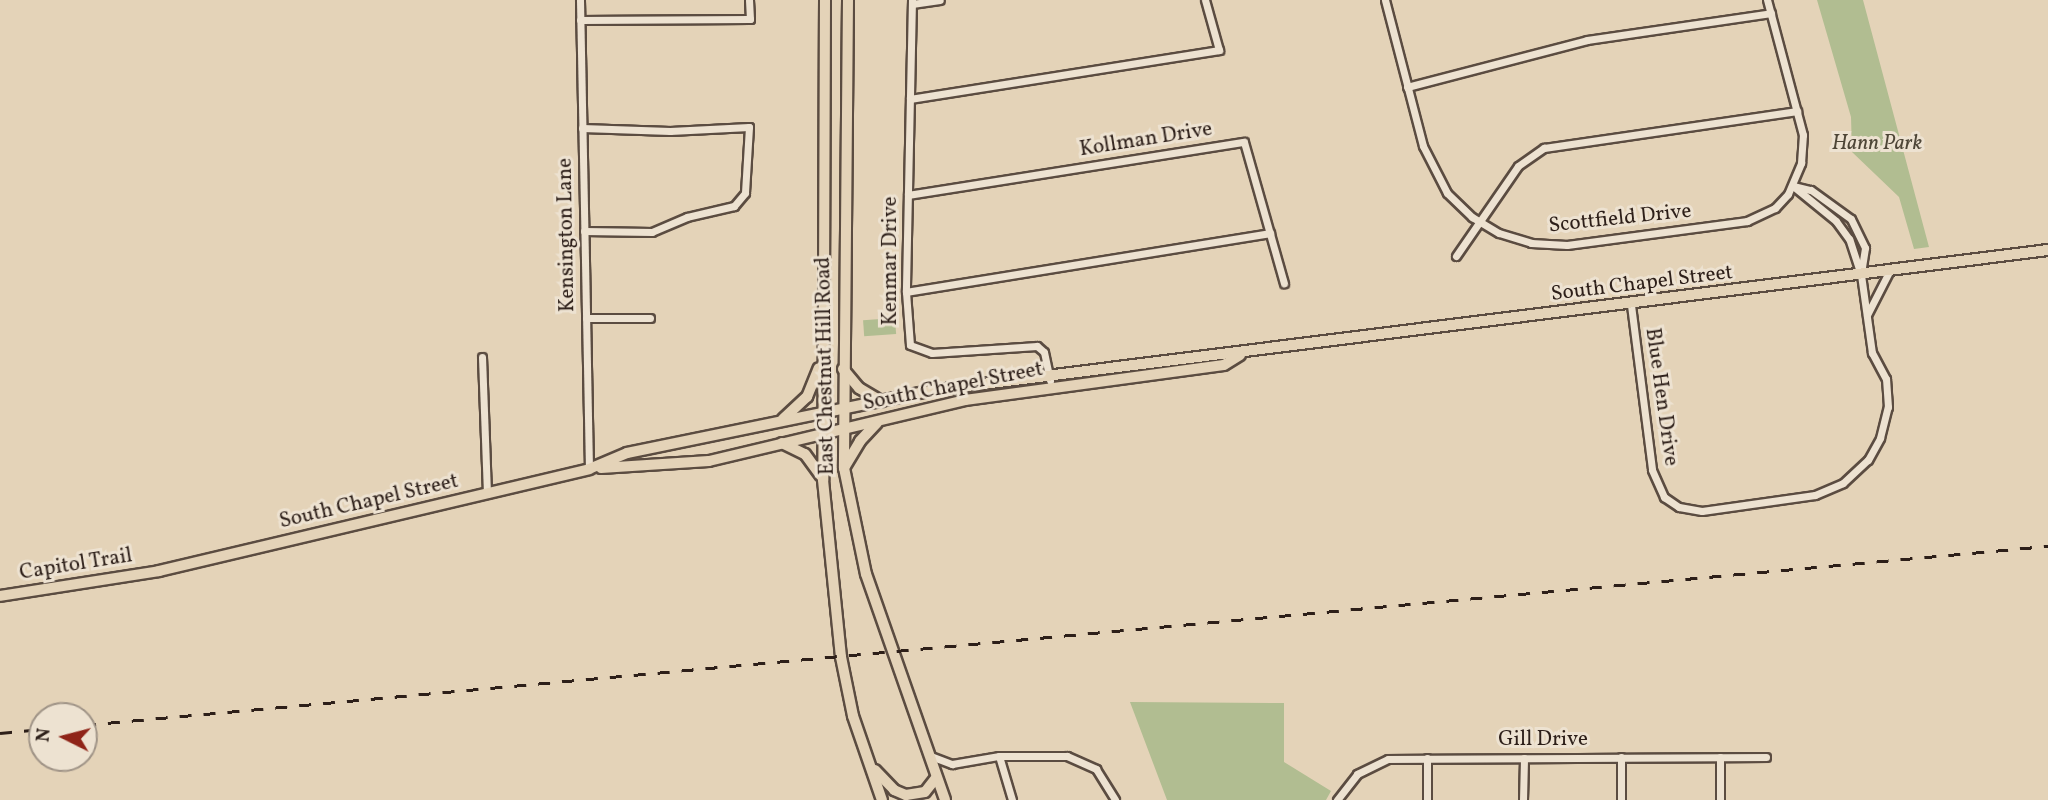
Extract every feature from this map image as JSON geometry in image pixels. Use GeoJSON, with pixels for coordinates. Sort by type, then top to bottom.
{"type":"FeatureCollection","features":[{"type":"Feature","properties":{"kind":"main road","name":"East Chestnut Hill Road"},"geometry":{"type":"LineString","coordinates":[[825,0],[821,413],[823,480],[841,657],[865,756],[882,800]]}},
{"type":"Feature","properties":{"kind":"main road","name":"East Chestnut Hill Road"},"geometry":{"type":"LineString","coordinates":[[848,0],[842,369],[845,468],[866,574],[944,800]]}},
{"type":"Feature","properties":{"kind":"main road","name":"South Chapel Street"},"geometry":{"type":"LineString","coordinates":[[159,571],[589,469],[627,453],[881,401],[1049,373],[1223,351],[1240,355],[2048,250]]}},
{"type":"Feature","properties":{"kind":"main road","name":"South Chapel Street"},"geometry":{"type":"LineString","coordinates":[[589,469],[709,461],[965,400],[1224,365],[1240,355]]}},
{"type":"Feature","properties":{"kind":"main road"},"geometry":{"type":"LineString","coordinates":[[778,423],[807,397],[822,363]]}},
{"type":"Feature","properties":{"kind":"main road"},"geometry":{"type":"LineString","coordinates":[[842,369],[859,388],[881,401]]}},
{"type":"Feature","properties":{"kind":"main road"},"geometry":{"type":"LineString","coordinates":[[845,468],[860,441],[880,420]]}},
{"type":"Feature","properties":{"kind":"main road"},"geometry":{"type":"LineString","coordinates":[[782,443],[805,454],[823,480]]}},
{"type":"Feature","properties":{"kind":"main road","name":"Capitol Trail"},"geometry":{"type":"LineString","coordinates":[[0,596],[159,571]]}},
{"type":"Feature","properties":{"kind":"main road"},"geometry":{"type":"LineString","coordinates":[[865,756],[883,781],[906,795],[925,792],[936,778]]}},
{"type":"Feature","properties":{"kind":"street","name":"Kensington Lane"},"geometry":{"type":"LineString","coordinates":[[580,0],[589,469]]}},
{"type":"Feature","properties":{"kind":"street"},"geometry":{"type":"LineString","coordinates":[[580,20],[750,19],[749,0]]}},
{"type":"Feature","properties":{"kind":"street"},"geometry":{"type":"LineString","coordinates":[[912,2],[940,0]]}},
{"type":"Feature","properties":{"kind":"street"},"geometry":{"type":"LineString","coordinates":[[910,99],[1219,50],[1205,0]]}},
{"type":"Feature","properties":{"kind":"street","name":"Scottfield Drive"},"geometry":{"type":"LineString","coordinates":[[1385,0],[1407,87],[1434,171],[1454,201],[1479,221],[1521,241],[1577,244],[1747,221],[1774,208],[1793,186]]}},
{"type":"Feature","properties":{"kind":"street"},"geometry":{"type":"LineString","coordinates":[[1767,0],[1797,111],[1803,153],[1793,186]]}},
{"type":"Feature","properties":{"kind":"street","name":"Kenmar Drive"},"geometry":{"type":"LineString","coordinates":[[912,2],[906,292],[908,336],[915,351],[1030,345],[1044,352],[1052,388]]}},
{"type":"Feature","properties":{"kind":"street"},"geometry":{"type":"LineString","coordinates":[[1407,87],[1598,37],[1771,13]]}},
{"type":"Feature","properties":{"kind":"street"},"geometry":{"type":"LineString","coordinates":[[1456,256],[1518,166],[1552,145],[1797,111]]}},
{"type":"Feature","properties":{"kind":"street"},"geometry":{"type":"LineString","coordinates":[[582,128],[749,128],[745,193],[734,205],[687,217],[652,232],[584,231]]}},
{"type":"Feature","properties":{"kind":"street","name":"Kollman Drive"},"geometry":{"type":"LineString","coordinates":[[908,195],[1244,142],[1284,284]]}},
{"type":"Feature","properties":{"kind":"street"},"geometry":{"type":"LineString","coordinates":[[1793,186],[1811,190],[1851,219],[1864,248],[1861,275]]}},
{"type":"Feature","properties":{"kind":"street"},"geometry":{"type":"LineString","coordinates":[[1793,186],[1843,230],[1861,275]]}},
{"type":"Feature","properties":{"kind":"street"},"geometry":{"type":"LineString","coordinates":[[906,292],[1270,233]]}},
{"type":"Feature","properties":{"kind":"street"},"geometry":{"type":"LineString","coordinates":[[1867,316],[1889,272]]}},
{"type":"Feature","properties":{"kind":"street","name":"Blue Hen Drive"},"geometry":{"type":"LineString","coordinates":[[1631,305],[1654,479],[1671,502],[1695,511],[1815,495],[1843,482],[1861,467],[1880,438],[1888,398],[1886,379],[1872,353],[1861,275]]}},
{"type":"Feature","properties":{"kind":"street"},"geometry":{"type":"LineString","coordinates":[[586,318],[650,318]]}},
{"type":"Feature","properties":{"kind":"street"},"geometry":{"type":"LineString","coordinates":[[482,357],[487,494]]}},
{"type":"Feature","properties":{"kind":"street"},"geometry":{"type":"LineString","coordinates":[[927,754],[952,764],[999,756],[1067,756],[1096,769],[1115,800]]}},
{"type":"Feature","properties":{"kind":"street"},"geometry":{"type":"LineString","coordinates":[[999,756],[1012,800]]}},
{"type":"Feature","properties":{"kind":"street"},"geometry":{"type":"LineString","coordinates":[[1621,757],[1621,800]]}},
{"type":"Feature","properties":{"kind":"street"},"geometry":{"type":"LineString","coordinates":[[1720,757],[1720,800]]}},
{"type":"Feature","properties":{"kind":"street","name":"Gill Drive"},"geometry":{"type":"LineString","coordinates":[[1337,800],[1357,774],[1388,759],[1766,757]]}},
{"type":"Feature","properties":{"kind":"street"},"geometry":{"type":"LineString","coordinates":[[1427,758],[1427,800]]}},
{"type":"Feature","properties":{"kind":"street"},"geometry":{"type":"LineString","coordinates":[[1523,800],[1524,758]]}},
{"type":"Feature","properties":{"kind":"street"},"geometry":{"type":"LineString","coordinates":[[936,778],[952,764]]}},
{"type":"Feature","properties":{"kind":"green space","name":"Hann Park"},"geometry":{"type":"Polygon","coordinates":[[[1817,0],[1863,0],[1929,247],[1914,249],[1899,197],[1852,152],[1851,117],[1817,0]]]}},
{"type":"Feature","properties":{"kind":"green space"},"geometry":{"type":"Polygon","coordinates":[[[895,318],[896,334],[864,336],[863,320],[895,318]]]}},
{"type":"Feature","properties":{"kind":"green space"},"geometry":{"type":"Polygon","coordinates":[[[1130,702],[1284,703],[1284,762],[1331,791],[1326,800],[1167,800],[1130,702]]]}},
{"type":"Feature","properties":{"kind":"railway"},"geometry":{"type":"LineString","coordinates":[[98,724],[2048,546]]}},
{"type":"Feature","properties":{"kind":"railway"},"geometry":{"type":"LineString","coordinates":[[0,733],[28,730]]}}]}
